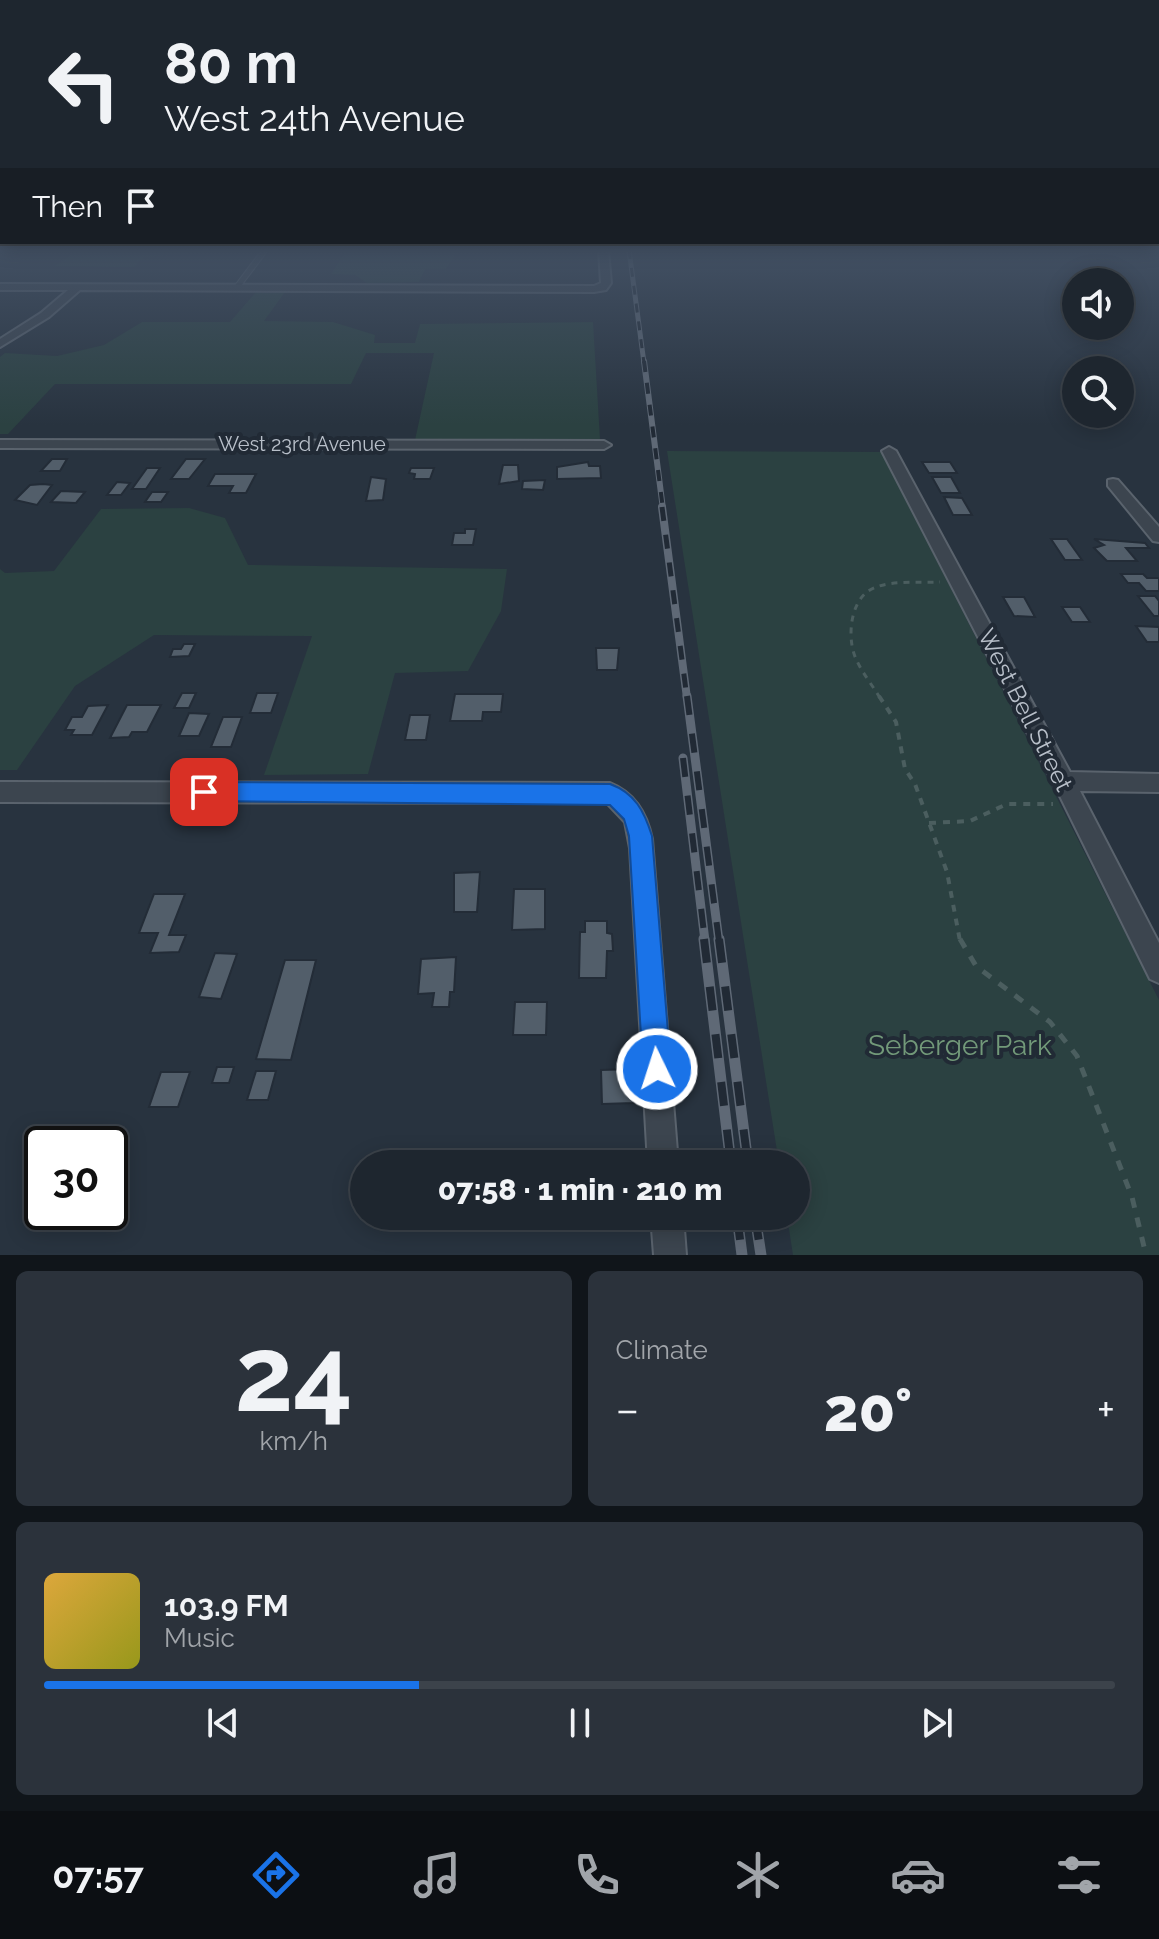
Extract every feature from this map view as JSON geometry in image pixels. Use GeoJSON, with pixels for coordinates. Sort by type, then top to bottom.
{"type":"FeatureCollection","features":[{"type":"Feature","properties":{"kind":"street"},"geometry":{"type":"LineString","coordinates":[[0,344],[53,309]]}},
{"type":"Feature","properties":{"kind":"street","name":"West 23rd Avenue"},"geometry":{"type":"LineString","coordinates":[[0,444],[604,445]]}},
{"type":"Feature","properties":{"kind":"street","name":"West Bell Street"},"geometry":{"type":"LineString","coordinates":[[889,451],[1064,781],[1159,970]]}},
{"type":"Feature","properties":{"kind":"street"},"geometry":{"type":"LineString","coordinates":[[1113,483],[1159,537]]}},
{"type":"Feature","properties":{"kind":"street"},"geometry":{"type":"LineString","coordinates":[[1064,781],[1159,783]]}},
{"type":"Feature","properties":{"kind":"street"},"geometry":{"type":"LineString","coordinates":[[0,792],[610,793],[630,808],[640,836],[662,1150]]}},
{"type":"Feature","properties":{"kind":"street"},"geometry":{"type":"LineString","coordinates":[[668,1230],[670,1255]]}},
{"type":"Feature","properties":{"kind":"path"},"geometry":{"type":"LineString","coordinates":[[959,584],[878,587],[867,592],[853,611],[852,645],[856,660],[896,722],[905,769],[915,784],[947,872],[955,925],[966,955],[988,976],[1050,1022],[1077,1056],[1132,1197],[1146,1255]]}},
{"type":"Feature","properties":{"kind":"path"},"geometry":{"type":"LineString","coordinates":[[929,823],[970,821],[1007,804],[1074,804]]}},
{"type":"Feature","properties":{"kind":"green space"},"geometry":{"type":"Polygon","coordinates":[[[242,309],[273,309],[264,321],[333,322],[375,335],[374,343],[415,343],[420,324],[593,322],[600,439],[415,440],[434,353],[366,353],[351,384],[55,384],[8,434],[0,434],[0,357],[5,353],[57,356],[104,345],[142,322],[230,322],[242,309]]]}},
{"type":"Feature","properties":{"kind":"green space","name":"Seberger Park"},"geometry":{"type":"Polygon","coordinates":[[[667,451],[882,452],[1159,1000],[1159,1255],[793,1255],[789,1230],[810,1230],[810,1150],[777,1150],[667,451]]]}},
{"type":"Feature","properties":{"kind":"green space"},"geometry":{"type":"Polygon","coordinates":[[[189,508],[225,518],[248,565],[507,569],[501,611],[468,671],[395,673],[368,774],[264,775],[312,636],[154,635],[75,686],[17,770],[0,770],[0,569],[5,573],[54,571],[101,509],[189,508]]]}},
{"type":"Feature","properties":{"kind":"building"},"geometry":{"type":"Polygon","coordinates":[[[52,459],[67,459],[60,471],[41,471],[52,459]]]}},
{"type":"Feature","properties":{"kind":"building"},"geometry":{"type":"Polygon","coordinates":[[[186,459],[205,459],[189,479],[171,479],[186,459]]]}},
{"type":"Feature","properties":{"kind":"building"},"geometry":{"type":"Polygon","coordinates":[[[588,462],[589,466],[600,466],[601,478],[557,479],[557,467],[588,462]]]}},
{"type":"Feature","properties":{"kind":"building"},"geometry":{"type":"Polygon","coordinates":[[[922,462],[950,462],[957,473],[929,473],[922,462]]]}},
{"type":"Feature","properties":{"kind":"building"},"geometry":{"type":"Polygon","coordinates":[[[503,465],[518,465],[519,481],[499,484],[503,465]]]}},
{"type":"Feature","properties":{"kind":"building"},"geometry":{"type":"Polygon","coordinates":[[[147,468],[160,468],[146,489],[132,489],[147,468]]]}},
{"type":"Feature","properties":{"kind":"building"},"geometry":{"type":"Polygon","coordinates":[[[411,468],[434,468],[430,479],[414,479],[415,474],[409,473],[411,468]]]}},
{"type":"Feature","properties":{"kind":"building"},"geometry":{"type":"Polygon","coordinates":[[[215,474],[256,474],[246,493],[229,493],[233,486],[208,486],[215,474]]]}},
{"type":"Feature","properties":{"kind":"building"},"geometry":{"type":"Polygon","coordinates":[[[371,477],[386,479],[383,500],[366,501],[371,477]]]}},
{"type":"Feature","properties":{"kind":"building"},"geometry":{"type":"Polygon","coordinates":[[[932,477],[951,477],[960,493],[941,493],[932,477]]]}},
{"type":"Feature","properties":{"kind":"building"},"geometry":{"type":"Polygon","coordinates":[[[545,480],[543,490],[522,489],[523,481],[545,480]]]}},
{"type":"Feature","properties":{"kind":"building"},"geometry":{"type":"Polygon","coordinates":[[[117,482],[130,483],[121,495],[107,495],[117,482]]]}},
{"type":"Feature","properties":{"kind":"building"},"geometry":{"type":"Polygon","coordinates":[[[30,485],[52,485],[37,505],[15,500],[30,485]]]}},
{"type":"Feature","properties":{"kind":"building"},"geometry":{"type":"Polygon","coordinates":[[[61,491],[85,492],[76,503],[51,502],[61,491]]]}},
{"type":"Feature","properties":{"kind":"building"},"geometry":{"type":"Polygon","coordinates":[[[152,492],[168,492],[161,502],[145,502],[152,492]]]}},
{"type":"Feature","properties":{"kind":"building"},"geometry":{"type":"Polygon","coordinates":[[[944,497],[962,498],[972,515],[953,515],[944,497]]]}},
{"type":"Feature","properties":{"kind":"building"},"geometry":{"type":"Polygon","coordinates":[[[465,529],[476,529],[473,545],[452,545],[454,533],[465,533],[465,529]]]}},
{"type":"Feature","properties":{"kind":"building"},"geometry":{"type":"Polygon","coordinates":[[[1051,539],[1067,539],[1082,560],[1065,560],[1051,539]]]}},
{"type":"Feature","properties":{"kind":"building"},"geometry":{"type":"Polygon","coordinates":[[[1094,539],[1145,543],[1149,548],[1126,548],[1137,561],[1107,561],[1094,548],[1104,545],[1094,539]]]}},
{"type":"Feature","properties":{"kind":"building"},"geometry":{"type":"Polygon","coordinates":[[[1121,574],[1159,578],[1159,591],[1146,591],[1139,583],[1128,583],[1121,574]]]}},
{"type":"Feature","properties":{"kind":"building"},"geometry":{"type":"Polygon","coordinates":[[[1138,596],[1155,596],[1159,601],[1159,616],[1154,616],[1138,596]]]}},
{"type":"Feature","properties":{"kind":"building"},"geometry":{"type":"Polygon","coordinates":[[[1003,597],[1024,597],[1035,617],[1014,616],[1003,597]]]}},
{"type":"Feature","properties":{"kind":"building"},"geometry":{"type":"Polygon","coordinates":[[[1062,607],[1080,607],[1090,622],[1072,622],[1062,607]]]}},
{"type":"Feature","properties":{"kind":"building"},"geometry":{"type":"Polygon","coordinates":[[[1136,626],[1159,627],[1159,642],[1147,642],[1136,626]]]}},
{"type":"Feature","properties":{"kind":"building"},"geometry":{"type":"Polygon","coordinates":[[[184,644],[195,644],[189,656],[170,657],[173,649],[181,649],[184,644]]]}},
{"type":"Feature","properties":{"kind":"building"},"geometry":{"type":"Polygon","coordinates":[[[596,648],[619,648],[617,670],[597,670],[596,648]]]}},
{"type":"Feature","properties":{"kind":"building"},"geometry":{"type":"Polygon","coordinates":[[[182,693],[196,693],[189,708],[174,708],[182,693]]]}},
{"type":"Feature","properties":{"kind":"building"},"geometry":{"type":"Polygon","coordinates":[[[257,693],[278,693],[271,713],[250,713],[257,693]]]}},
{"type":"Feature","properties":{"kind":"building"},"geometry":{"type":"Polygon","coordinates":[[[455,694],[503,694],[501,712],[483,712],[482,721],[450,721],[455,694]]]}},
{"type":"Feature","properties":{"kind":"building"},"geometry":{"type":"Polygon","coordinates":[[[108,705],[92,735],[71,735],[74,730],[65,730],[72,717],[82,717],[88,706],[108,705]]]}},
{"type":"Feature","properties":{"kind":"building"},"geometry":{"type":"Polygon","coordinates":[[[127,705],[161,705],[147,732],[132,732],[129,737],[110,738],[127,705]]]}},
{"type":"Feature","properties":{"kind":"building"},"geometry":{"type":"Polygon","coordinates":[[[189,713],[209,714],[199,736],[179,736],[189,713]]]}},
{"type":"Feature","properties":{"kind":"building"},"geometry":{"type":"Polygon","coordinates":[[[410,715],[430,715],[426,740],[405,740],[410,715]]]}},
{"type":"Feature","properties":{"kind":"building"},"geometry":{"type":"Polygon","coordinates":[[[223,717],[242,717],[231,747],[211,747],[223,717]]]}},
{"type":"Feature","properties":{"kind":"building"},"geometry":{"type":"Polygon","coordinates":[[[480,872],[477,912],[454,912],[454,873],[480,872]]]}},
{"type":"Feature","properties":{"kind":"building"},"geometry":{"type":"Polygon","coordinates":[[[514,889],[545,889],[545,929],[512,930],[514,889]]]}},
{"type":"Feature","properties":{"kind":"building"},"geometry":{"type":"Polygon","coordinates":[[[154,894],[185,894],[169,935],[186,935],[179,952],[150,953],[158,933],[139,933],[154,894]]]}},
{"type":"Feature","properties":{"kind":"building"},"geometry":{"type":"Polygon","coordinates":[[[585,921],[607,921],[607,933],[612,934],[613,951],[607,951],[606,978],[579,978],[580,932],[585,932],[585,921]]]}},
{"type":"Feature","properties":{"kind":"building"},"geometry":{"type":"Polygon","coordinates":[[[215,953],[237,954],[221,999],[199,997],[215,953]]]}},
{"type":"Feature","properties":{"kind":"building"},"geometry":{"type":"Polygon","coordinates":[[[456,957],[454,992],[450,992],[449,1007],[432,1007],[434,993],[418,994],[421,959],[456,957]]]}},
{"type":"Feature","properties":{"kind":"building"},"geometry":{"type":"Polygon","coordinates":[[[285,960],[316,960],[291,1060],[256,1059],[285,960]]]}},
{"type":"Feature","properties":{"kind":"building"},"geometry":{"type":"Polygon","coordinates":[[[515,1002],[547,1002],[546,1035],[513,1035],[515,1002]]]}},
{"type":"Feature","properties":{"kind":"building"},"geometry":{"type":"Polygon","coordinates":[[[217,1067],[234,1067],[229,1083],[212,1083],[217,1067]]]}},
{"type":"Feature","properties":{"kind":"building"},"geometry":{"type":"Polygon","coordinates":[[[632,1069],[634,1103],[602,1104],[601,1070],[632,1069]]]}},
{"type":"Feature","properties":{"kind":"building"},"geometry":{"type":"Polygon","coordinates":[[[256,1071],[276,1071],[268,1100],[247,1100],[256,1071]]]}},
{"type":"Feature","properties":{"kind":"building"},"geometry":{"type":"Polygon","coordinates":[[[161,1072],[190,1072],[178,1107],[149,1107],[161,1072]]]}},
{"type":"Feature","properties":{"kind":"railway"},"geometry":{"type":"LineString","coordinates":[[637,309],[644,363]]}},
{"type":"Feature","properties":{"kind":"railway"},"geometry":{"type":"LineString","coordinates":[[644,361],[663,509]]}},
{"type":"Feature","properties":{"kind":"railway"},"geometry":{"type":"LineString","coordinates":[[662,507],[687,698]]}},
{"type":"Feature","properties":{"kind":"railway"},"geometry":{"type":"LineString","coordinates":[[687,696],[719,941]]}},
{"type":"Feature","properties":{"kind":"railway"},"geometry":{"type":"LineString","coordinates":[[683,758],[705,941]]}},
{"type":"Feature","properties":{"kind":"railway"},"geometry":{"type":"LineString","coordinates":[[704,939],[729,1150]]}},
{"type":"Feature","properties":{"kind":"railway"},"geometry":{"type":"LineString","coordinates":[[719,939],[746,1150]]}},
{"type":"Feature","properties":{"kind":"railway"},"geometry":{"type":"LineString","coordinates":[[739,1230],[742,1255]]}},
{"type":"Feature","properties":{"kind":"railway"},"geometry":{"type":"LineString","coordinates":[[757,1230],[761,1255]]}},
{"type":"Feature","properties":{"kind":"route"},"geometry":{"type":"LineString","coordinates":[[204,792],[610,793],[630,808],[640,836],[657,1069]]}}]}
